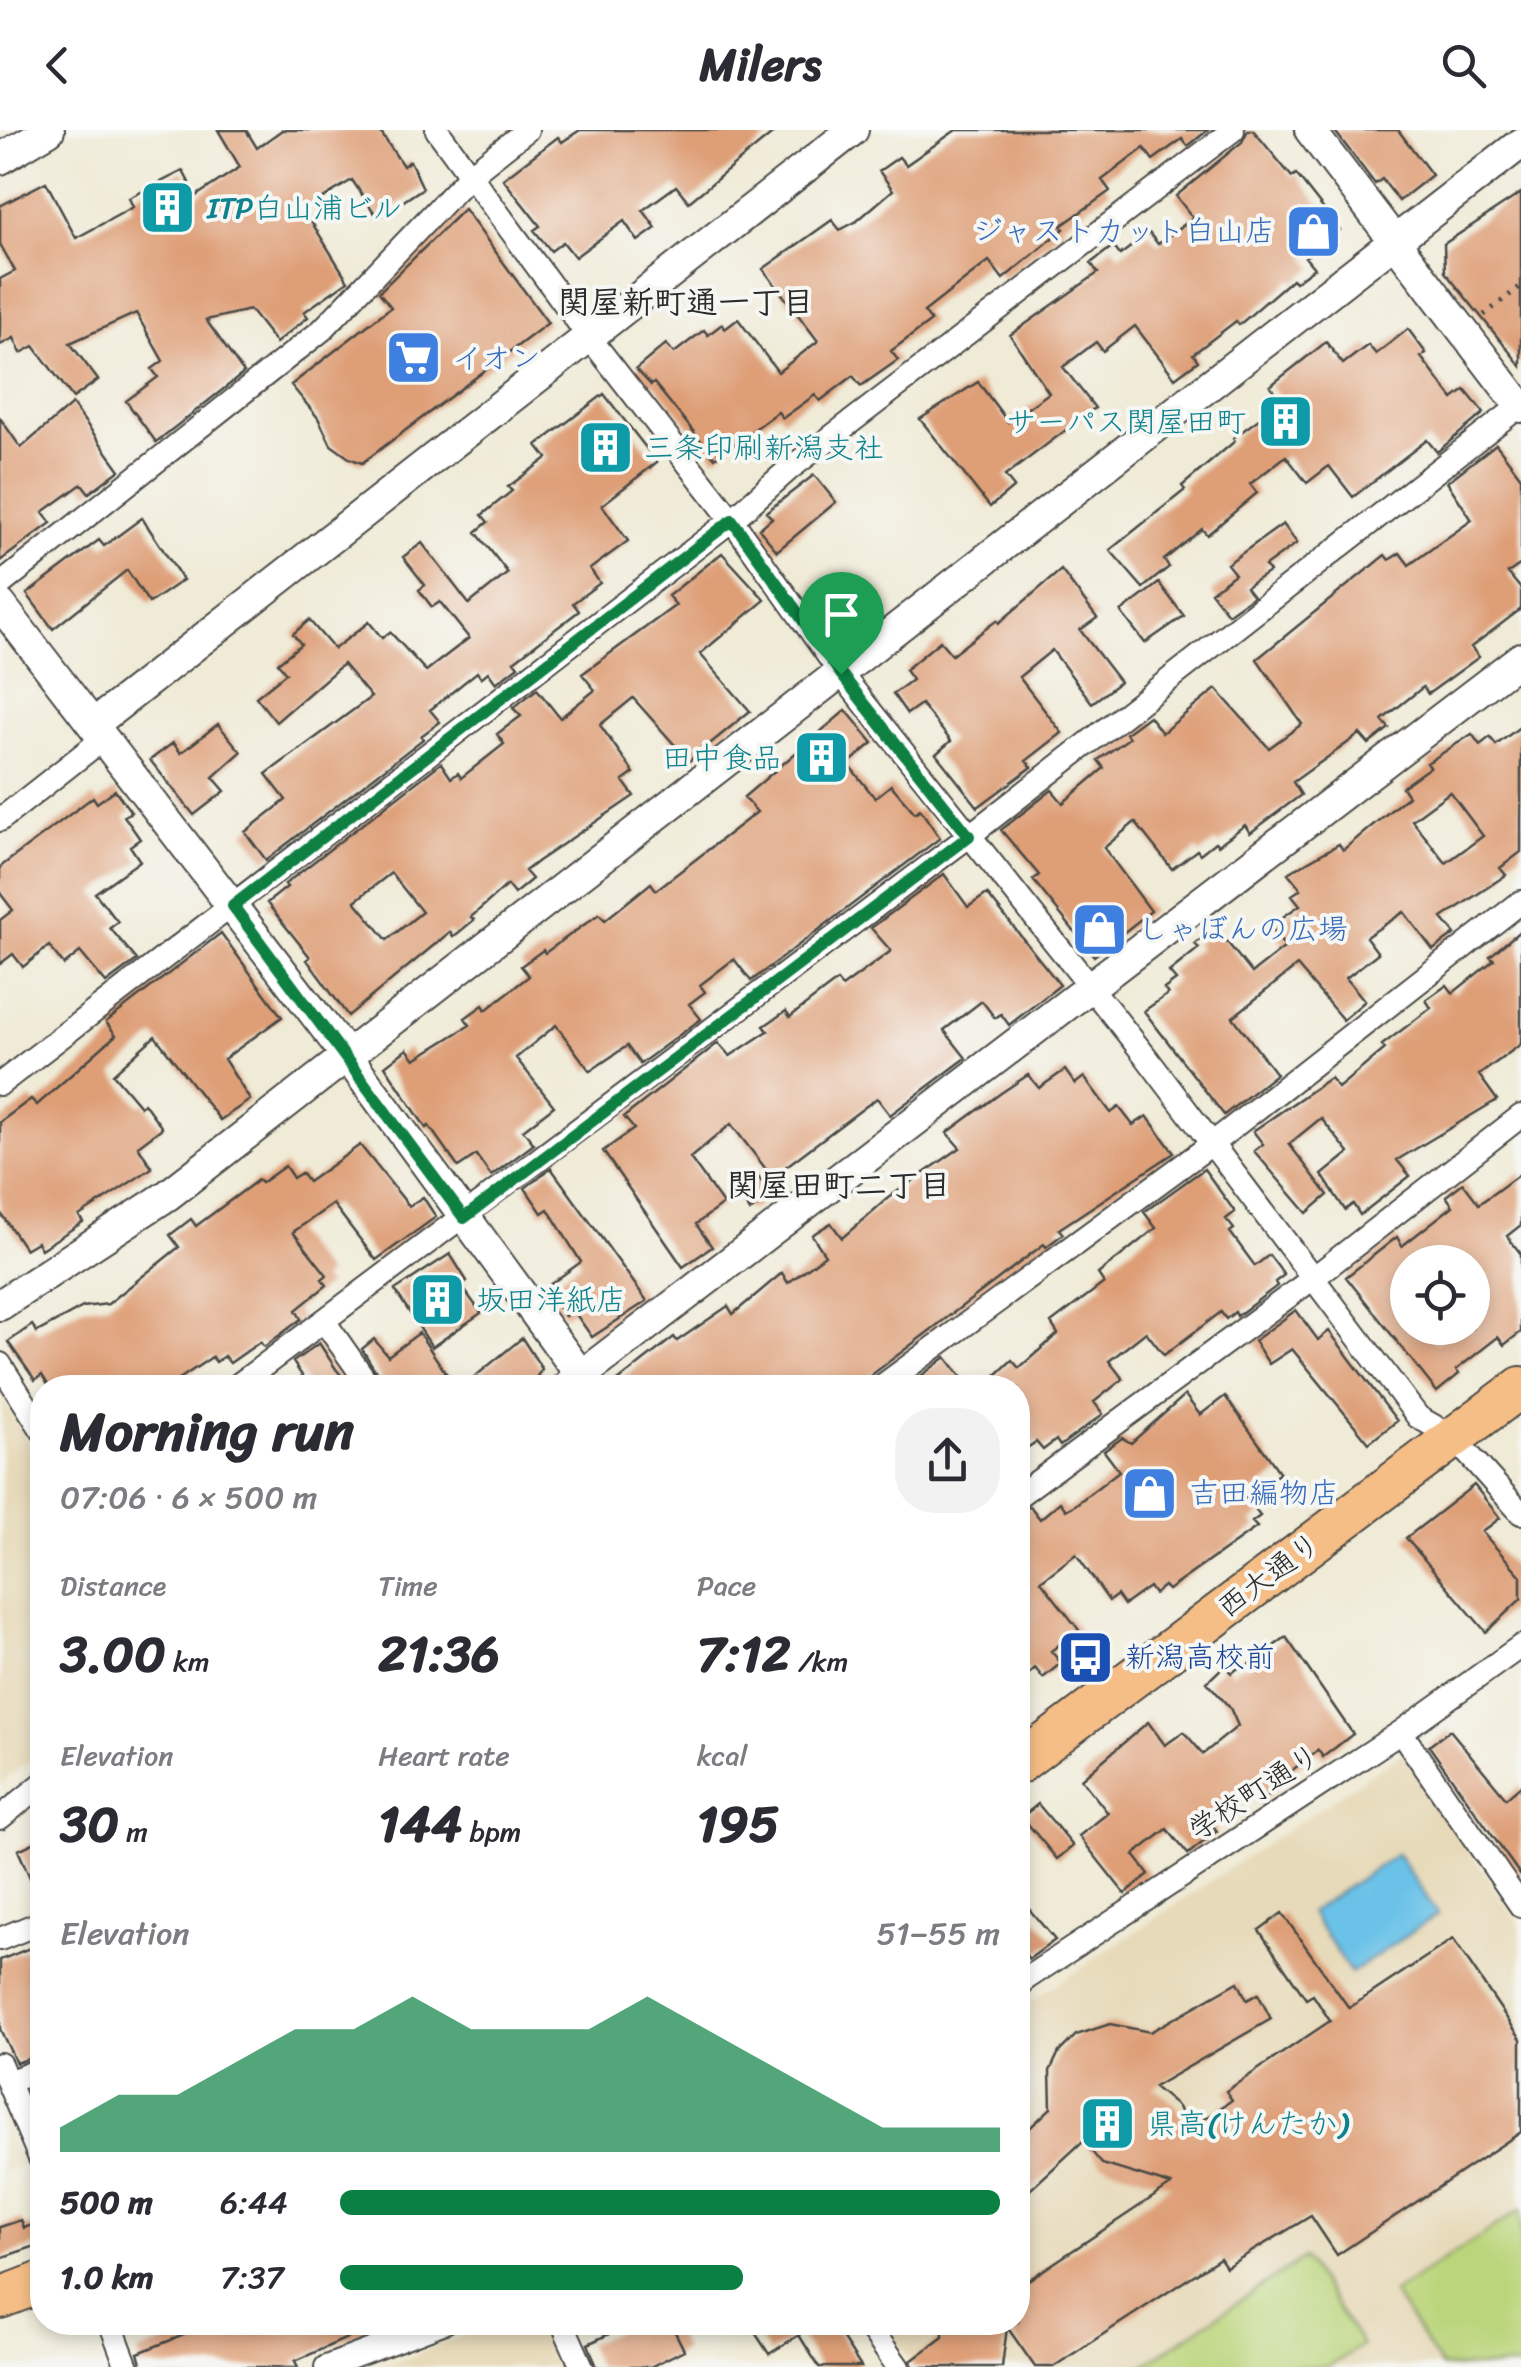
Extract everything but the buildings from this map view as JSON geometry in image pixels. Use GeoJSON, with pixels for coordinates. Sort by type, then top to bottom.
{"type":"FeatureCollection","features":[{"type":"Feature","properties":{"kind":"highway","name":"西大通り"},"geometry":{"type":"LineString","coordinates":[[1030,1755],[1521,1387]]}},
{"type":"Feature","properties":{"kind":"highway"},"geometry":{"type":"LineString","coordinates":[[0,2298],[30,2287]]}},
{"type":"Feature","properties":{"kind":"street"},"geometry":{"type":"LineString","coordinates":[[0,159],[49,130]]}},
{"type":"Feature","properties":{"kind":"street"},"geometry":{"type":"LineString","coordinates":[[437,130],[589,337],[732,520],[841,674],[1092,989],[1418,1417],[1453,1437],[1521,1512]]}},
{"type":"Feature","properties":{"kind":"street"},"geometry":{"type":"LineString","coordinates":[[0,585],[322,330],[470,174],[527,130]]}},
{"type":"Feature","properties":{"kind":"street"},"geometry":{"type":"LineString","coordinates":[[0,820],[99,731],[853,130]]}},
{"type":"Feature","properties":{"kind":"street"},"geometry":{"type":"LineString","coordinates":[[0,1084],[732,520],[788,470],[1233,130]]}},
{"type":"Feature","properties":{"kind":"street"},"geometry":{"type":"LineString","coordinates":[[251,1375],[969,836],[1521,406],[1310,130]]}},
{"type":"Feature","properties":{"kind":"street"},"geometry":{"type":"LineString","coordinates":[[0,1305],[168,1195],[1521,143]]}},
{"type":"Feature","properties":{"kind":"street"},"geometry":{"type":"LineString","coordinates":[[0,604],[347,1056],[573,1375]]}},
{"type":"Feature","properties":{"kind":"street"},"geometry":{"type":"LineString","coordinates":[[589,1375],[1521,658]]}},
{"type":"Feature","properties":{"kind":"street"},"geometry":{"type":"LineString","coordinates":[[897,1375],[1209,1146],[1521,902]]}},
{"type":"Feature","properties":{"kind":"street"},"geometry":{"type":"LineString","coordinates":[[1030,1487],[1312,1279],[1521,1116]]}},
{"type":"Feature","properties":{"kind":"street"},"geometry":{"type":"LineString","coordinates":[[324,1321],[362,1375]]}},
{"type":"Feature","properties":{"kind":"street"},"geometry":{"type":"LineString","coordinates":[[0,1364],[30,1411]]}},
{"type":"Feature","properties":{"kind":"street","name":"学校町通り"},"geometry":{"type":"LineString","coordinates":[[1030,1975],[1400,1732],[1521,1646]]}},
{"type":"Feature","properties":{"kind":"street"},"geometry":{"type":"LineString","coordinates":[[1400,1732],[1521,1906]]}},
{"type":"Feature","properties":{"kind":"street"},"geometry":{"type":"LineString","coordinates":[[0,1818],[30,1794]]}},
{"type":"Feature","properties":{"kind":"street"},"geometry":{"type":"LineString","coordinates":[[0,1939],[30,1927]]}},
{"type":"Feature","properties":{"kind":"street"},"geometry":{"type":"LineString","coordinates":[[30,2070],[4,2073],[30,2135]]}},
{"type":"Feature","properties":{"kind":"street"},"geometry":{"type":"LineString","coordinates":[[115,2335],[128,2367]]}},
{"type":"Feature","properties":{"kind":"street"},"geometry":{"type":"LineString","coordinates":[[326,2367],[411,2335]]}},
{"type":"Feature","properties":{"kind":"street"},"geometry":{"type":"LineString","coordinates":[[568,2335],[582,2367]]}},
{"type":"Feature","properties":{"kind":"street"},"geometry":{"type":"LineString","coordinates":[[875,2335],[898,2367]]}},
{"type":"Feature","properties":{"kind":"path"},"geometry":{"type":"LineString","coordinates":[[1463,331],[1521,286]]}},
{"type":"Feature","properties":{"kind":"shaded area"},"geometry":{"type":"Polygon","coordinates":[[[2,1398],[30,1441],[30,1760],[0,1784],[2,1398]]]}},
{"type":"Feature","properties":{"kind":"shaded area"},"geometry":{"type":"Polygon","coordinates":[[[1403,1752],[1521,1927],[1521,2367],[915,2367],[892,2335],[1030,2335],[1030,2002],[1403,1752]]]}},
{"type":"Feature","properties":{"kind":"shaded area"},"geometry":{"type":"Polygon","coordinates":[[[0,2112],[22,2164],[0,2173],[0,2112]]]}},
{"type":"Feature","properties":{"kind":"shaded area"},"geometry":{"type":"Polygon","coordinates":[[[464,2335],[545,2335],[562,2367],[385,2367],[464,2335]]]}},
{"type":"Feature","properties":{"kind":"green space"},"geometry":{"type":"Polygon","coordinates":[[[1521,2210],[1521,2367],[1441,2367],[1393,2293],[1521,2210]]]}},
{"type":"Feature","properties":{"kind":"green space"},"geometry":{"type":"Polygon","coordinates":[[[1304,2258],[1362,2345],[1329,2367],[1141,2367],[1304,2258]]]}},
{"type":"Feature","properties":{"kind":"water"},"geometry":{"type":"Polygon","coordinates":[[[1397,1854],[1438,1914],[1351,1973],[1310,1912],[1397,1854]]]}},
{"type":"Feature","properties":{"kind":"place","name":"ITP白山浦ビル"},"geometry":{"type":"Point","coordinates":[168,208]}},
{"type":"Feature","properties":{"kind":"place","name":"ジャストカット白山店"},"geometry":{"type":"Point","coordinates":[1314,231]}},
{"type":"Feature","properties":{"kind":"place","name":"イオン"},"geometry":{"type":"Point","coordinates":[413,358]}},
{"type":"Feature","properties":{"kind":"place","name":"サーパス関屋田町"},"geometry":{"type":"Point","coordinates":[1285,422]}},
{"type":"Feature","properties":{"kind":"place","name":"三条印刷新潟支社"},"geometry":{"type":"Point","coordinates":[605,448]}},
{"type":"Feature","properties":{"kind":"place","name":"田中食品"},"geometry":{"type":"Point","coordinates":[821,758]}},
{"type":"Feature","properties":{"kind":"place","name":"しゃぼんの広場"},"geometry":{"type":"Point","coordinates":[1099,929]}},
{"type":"Feature","properties":{"kind":"place","name":"坂田洋紙店"},"geometry":{"type":"Point","coordinates":[437,1300]}},
{"type":"Feature","properties":{"kind":"place","name":"吉田編物店"},"geometry":{"type":"Point","coordinates":[1150,1493]}},
{"type":"Feature","properties":{"kind":"place","name":"新潟高校前"},"geometry":{"type":"Point","coordinates":[1086,1657]}},
{"type":"Feature","properties":{"kind":"place","name":"県高(けんたか)"},"geometry":{"type":"Point","coordinates":[1108,2124]}},
{"type":"Feature","properties":{"kind":"district","name":"関屋新町通一丁目"},"geometry":{"type":"Point","coordinates":[686,302]}},
{"type":"Feature","properties":{"kind":"district","name":"関屋田町二丁目"},"geometry":{"type":"Point","coordinates":[839,1185]}},
{"type":"Feature","properties":{"kind":"route"},"geometry":{"type":"LineString","coordinates":[[732,520],[841,674],[969,836],[464,1218],[233,906],[732,520]]}}]}
